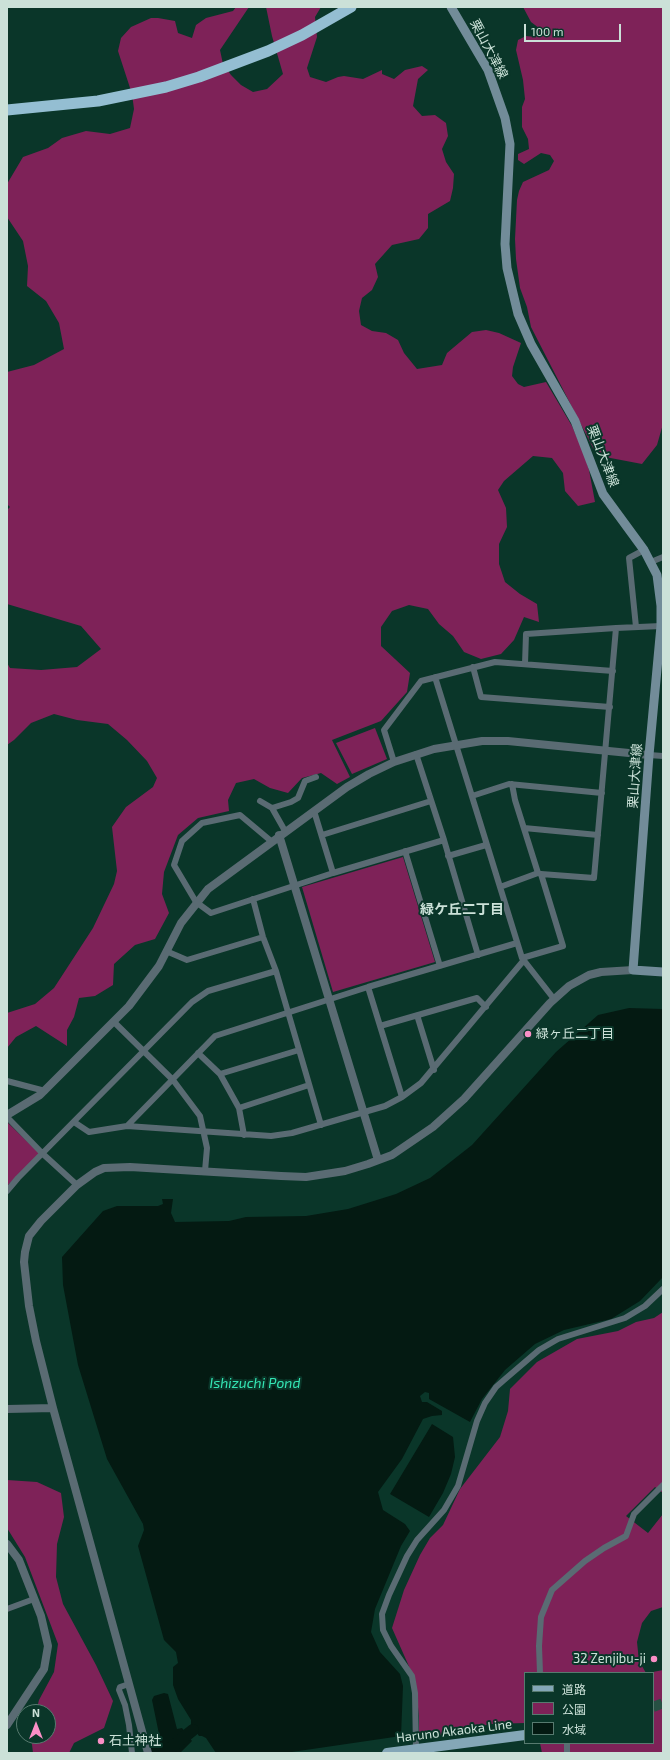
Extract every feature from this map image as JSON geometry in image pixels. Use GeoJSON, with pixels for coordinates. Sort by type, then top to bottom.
{"type":"FeatureCollection","features":[{"type":"Feature","properties":{"kind":"highway"},"geometry":{"type":"LineString","coordinates":[[7,110],[98,101],[166,87],[220,70],[268,51],[330,20],[351,7]]}},
{"type":"Feature","properties":{"kind":"main road","name":"栗山大津線"},"geometry":{"type":"LineString","coordinates":[[451,7],[488,70],[505,118],[510,144],[505,214],[505,244],[508,268],[518,314],[530,344],[575,422],[603,494],[644,550],[651,562],[659,588],[661,626],[649,755],[634,970]]}},
{"type":"Feature","properties":{"kind":"main road"},"geometry":{"type":"LineString","coordinates":[[634,970],[663,972]]}},
{"type":"Feature","properties":{"kind":"main road","name":"Haruno Akaoka Line"},"geometry":{"type":"LineString","coordinates":[[387,1753],[442,1749],[524,1735]]}},
{"type":"Feature","properties":{"kind":"street"},"geometry":{"type":"LineString","coordinates":[[636,627],[629,558],[644,550]]}},
{"type":"Feature","properties":{"kind":"street"},"geometry":{"type":"LineString","coordinates":[[651,562],[663,556]]}},
{"type":"Feature","properties":{"kind":"street"},"geometry":{"type":"LineString","coordinates":[[525,664],[526,634],[661,626]]}},
{"type":"Feature","properties":{"kind":"street"},"geometry":{"type":"LineString","coordinates":[[500,887],[539,873],[594,878],[616,628]]}},
{"type":"Feature","properties":{"kind":"street"},"geometry":{"type":"LineString","coordinates":[[394,762],[384,730],[421,681],[495,662],[613,671]]}},
{"type":"Feature","properties":{"kind":"street"},"geometry":{"type":"LineString","coordinates":[[473,668],[480,697],[610,707]]}},
{"type":"Feature","properties":{"kind":"street"},"geometry":{"type":"LineString","coordinates":[[435,677],[517,943],[523,959],[554,999]]}},
{"type":"Feature","properties":{"kind":"street"},"geometry":{"type":"LineString","coordinates":[[78,1185],[43,1154],[7,1116],[23,1107],[44,1090],[129,1006],[150,981],[180,923],[208,889],[271,841],[347,787],[394,762],[434,749],[482,742],[508,741],[663,756]]}},
{"type":"Feature","properties":{"kind":"street"},"geometry":{"type":"LineString","coordinates":[[416,754],[444,840],[478,955]]}},
{"type":"Feature","properties":{"kind":"street"},"geometry":{"type":"LineString","coordinates":[[272,808],[291,802],[298,798],[305,781],[316,777]]}},
{"type":"Feature","properties":{"kind":"street"},"geometry":{"type":"LineString","coordinates":[[472,796],[512,784],[602,793]]}},
{"type":"Feature","properties":{"kind":"street"},"geometry":{"type":"LineString","coordinates":[[74,1122],[89,1132],[127,1126],[271,1136],[292,1133],[386,1106],[402,1097],[421,1083],[434,1070],[486,1007],[523,959],[563,946],[515,800],[512,784]]}},
{"type":"Feature","properties":{"kind":"street"},"geometry":{"type":"LineString","coordinates":[[260,801],[272,808],[282,833],[294,885],[362,1113],[378,1160]]}},
{"type":"Feature","properties":{"kind":"street"},"geometry":{"type":"LineString","coordinates":[[322,835],[431,801]]}},
{"type":"Feature","properties":{"kind":"street"},"geometry":{"type":"LineString","coordinates":[[314,810],[333,873]]}},
{"type":"Feature","properties":{"kind":"street"},"geometry":{"type":"LineString","coordinates":[[271,841],[240,815],[202,823],[182,841],[174,865],[196,902],[211,913],[294,885],[444,840]]}},
{"type":"Feature","properties":{"kind":"street"},"geometry":{"type":"LineString","coordinates":[[524,828],[598,835]]}},
{"type":"Feature","properties":{"kind":"street"},"geometry":{"type":"LineString","coordinates":[[448,856],[486,845]]}},
{"type":"Feature","properties":{"kind":"street"},"geometry":{"type":"LineString","coordinates":[[405,851],[440,966]]}},
{"type":"Feature","properties":{"kind":"street"},"geometry":{"type":"LineString","coordinates":[[253,899],[263,937],[276,971],[321,1125]]}},
{"type":"Feature","properties":{"kind":"street"},"geometry":{"type":"LineString","coordinates":[[166,951],[187,960],[263,937]]}},
{"type":"Feature","properties":{"kind":"street"},"geometry":{"type":"LineString","coordinates":[[127,1126],[215,1036],[368,987],[517,943]]}},
{"type":"Feature","properties":{"kind":"street"},"geometry":{"type":"LineString","coordinates":[[148,1753],[52,1408],[29,1306],[24,1252],[30,1236],[35,1228],[78,1185],[95,1172],[117,1166],[306,1177],[345,1171],[378,1160],[408,1146],[447,1115],[464,1099],[554,999],[569,986],[589,975],[611,970],[634,970]]}},
{"type":"Feature","properties":{"kind":"street"},"geometry":{"type":"LineString","coordinates":[[7,1191],[18,1178],[199,996],[220,987],[276,971]]}},
{"type":"Feature","properties":{"kind":"street"},"geometry":{"type":"LineString","coordinates":[[368,987],[402,1097]]}},
{"type":"Feature","properties":{"kind":"street"},"geometry":{"type":"LineString","coordinates":[[380,1026],[477,998],[486,1007]]}},
{"type":"Feature","properties":{"kind":"street"},"geometry":{"type":"LineString","coordinates":[[417,1015],[434,1070]]}},
{"type":"Feature","properties":{"kind":"street"},"geometry":{"type":"LineString","coordinates":[[114,1022],[173,1080],[200,1116],[207,1148],[205,1171]]}},
{"type":"Feature","properties":{"kind":"street"},"geometry":{"type":"LineString","coordinates":[[220,1074],[299,1050]]}},
{"type":"Feature","properties":{"kind":"street"},"geometry":{"type":"LineString","coordinates":[[198,1053],[220,1074],[239,1108],[244,1135]]}},
{"type":"Feature","properties":{"kind":"street"},"geometry":{"type":"LineString","coordinates":[[7,1081],[44,1090]]}},
{"type":"Feature","properties":{"kind":"street"},"geometry":{"type":"LineString","coordinates":[[239,1108],[309,1085]]}},
{"type":"Feature","properties":{"kind":"street"},"geometry":{"type":"LineString","coordinates":[[416,1750],[415,1693],[412,1676],[391,1646],[383,1630],[382,1614],[388,1595],[407,1556],[417,1540],[444,1510],[458,1486],[477,1420],[484,1406],[496,1387],[538,1350],[558,1339],[625,1318],[645,1306],[663,1289]]}},
{"type":"Feature","properties":{"kind":"street"},"geometry":{"type":"LineString","coordinates":[[7,1409],[52,1408]]}},
{"type":"Feature","properties":{"kind":"street"},"geometry":{"type":"LineString","coordinates":[[540,1672],[539,1646],[541,1617],[552,1590],[585,1561],[604,1548],[626,1536],[634,1514],[663,1484]]}},
{"type":"Feature","properties":{"kind":"street"},"geometry":{"type":"LineString","coordinates":[[7,1544],[19,1560],[42,1616],[48,1646],[47,1660],[40,1677],[7,1725]]}},
{"type":"Feature","properties":{"kind":"street"},"geometry":{"type":"LineString","coordinates":[[7,1609],[34,1599]]}},
{"type":"Feature","properties":{"kind":"street"},"geometry":{"type":"LineString","coordinates":[[129,1684],[120,1687],[119,1690],[125,1704],[132,1753]]}},
{"type":"Feature","properties":{"kind":"green space"},"geometry":{"type":"Polygon","coordinates":[[[236,7],[249,7],[220,50],[223,64],[231,75],[241,85],[253,92],[267,89],[283,74],[272,36],[266,7],[321,7],[315,17],[317,37],[307,68],[310,77],[326,82],[344,76],[363,79],[382,70],[382,74],[394,79],[405,70],[422,66],[428,70],[418,79],[413,106],[422,116],[435,115],[446,123],[448,136],[442,149],[446,162],[454,174],[450,201],[428,214],[428,228],[419,239],[392,245],[375,264],[378,277],[372,290],[362,298],[359,311],[361,325],[372,331],[386,333],[398,340],[404,353],[417,369],[442,365],[447,353],[472,332],[486,330],[499,333],[521,343],[513,367],[512,376],[518,384],[524,387],[546,382],[572,426],[584,454],[589,470],[595,502],[578,506],[565,491],[563,473],[552,458],[533,456],[504,481],[498,490],[506,508],[507,527],[499,544],[499,564],[505,582],[520,594],[537,604],[539,622],[524,617],[514,640],[501,654],[481,659],[464,652],[453,636],[439,624],[428,609],[409,605],[392,611],[381,627],[381,646],[410,673],[407,692],[381,721],[332,740],[350,777],[337,784],[321,773],[302,778],[288,793],[270,788],[254,779],[236,783],[228,800],[229,811],[198,818],[178,835],[164,872],[162,894],[169,913],[155,939],[135,945],[114,964],[113,985],[95,996],[79,998],[74,1017],[67,1030],[67,1046],[36,1026],[16,1037],[7,1048],[7,1013],[35,1004],[54,988],[93,928],[114,884],[117,871],[112,827],[126,807],[153,787],[157,778],[147,761],[127,740],[108,724],[77,720],[54,714],[31,723],[7,745],[7,663],[10,668],[41,670],[77,667],[101,649],[81,626],[7,604],[7,510],[10,507],[7,504],[7,372],[34,365],[64,349],[59,323],[46,301],[27,286],[28,266],[23,241],[7,217],[7,184],[23,157],[48,148],[62,138],[86,131],[110,134],[130,128],[134,109],[132,94],[118,51],[121,38],[131,27],[151,18],[175,21],[178,33],[192,38],[196,25],[206,18],[233,11],[236,7]]]}},
{"type":"Feature","properties":{"kind":"green space"},"geometry":{"type":"Polygon","coordinates":[[[523,7],[663,7],[663,424],[657,445],[642,464],[600,456],[593,448],[531,327],[527,307],[520,288],[515,239],[517,200],[519,191],[523,182],[549,170],[554,161],[550,155],[541,153],[524,164],[518,160],[518,154],[529,149],[528,139],[522,127],[522,107],[525,99],[523,80],[516,50],[518,40],[526,36],[535,37],[539,28],[531,22],[523,7]]]}},
{"type":"Feature","properties":{"kind":"green space"},"geometry":{"type":"Polygon","coordinates":[[[375,728],[387,759],[352,774],[336,743],[375,728]]]}},
{"type":"Feature","properties":{"kind":"green space"},"geometry":{"type":"Polygon","coordinates":[[[403,857],[435,962],[333,992],[302,887],[403,857]]]}},
{"type":"Feature","properties":{"kind":"green space"},"geometry":{"type":"Polygon","coordinates":[[[7,1122],[40,1154],[7,1186],[7,1122]]]}},
{"type":"Feature","properties":{"kind":"green space"},"geometry":{"type":"Polygon","coordinates":[[[663,1312],[663,1493],[655,1487],[626,1516],[648,1533],[663,1514],[663,1607],[651,1611],[642,1623],[637,1642],[639,1661],[645,1672],[524,1672],[524,1723],[491,1724],[419,1740],[419,1716],[415,1680],[392,1628],[404,1590],[420,1555],[430,1538],[443,1525],[460,1489],[500,1437],[508,1411],[510,1389],[537,1362],[577,1339],[618,1331],[636,1322],[654,1318],[663,1312]]]}},
{"type":"Feature","properties":{"kind":"green space"},"geometry":{"type":"Polygon","coordinates":[[[7,1480],[37,1482],[61,1493],[64,1517],[57,1544],[56,1577],[63,1604],[96,1665],[113,1701],[104,1728],[74,1743],[69,1753],[33,1753],[32,1744],[56,1744],[56,1704],[38,1704],[54,1672],[58,1644],[25,1557],[7,1528],[7,1480]]]}},
{"type":"Feature","properties":{"kind":"green space"},"geometry":{"type":"Polygon","coordinates":[[[663,1670],[663,1753],[542,1753],[540,1744],[654,1744],[653,1672],[663,1670]]]}},
{"type":"Feature","properties":{"kind":"water","name":"Ishizuchi Pond"},"geometry":{"type":"Polygon","coordinates":[[[629,1008],[663,1009],[663,1277],[640,1301],[611,1319],[564,1330],[535,1344],[505,1370],[482,1399],[470,1422],[429,1399],[429,1393],[425,1392],[420,1396],[422,1402],[427,1402],[442,1411],[442,1415],[423,1419],[402,1459],[378,1492],[383,1510],[405,1524],[410,1531],[401,1546],[375,1609],[371,1632],[380,1652],[400,1674],[403,1686],[401,1736],[285,1753],[216,1753],[206,1738],[199,1736],[191,1725],[191,1720],[178,1699],[173,1685],[173,1667],[178,1663],[176,1652],[164,1640],[138,1546],[144,1530],[143,1524],[107,1459],[78,1365],[63,1285],[62,1257],[103,1211],[117,1206],[158,1206],[163,1204],[162,1199],[173,1199],[171,1213],[175,1222],[229,1221],[246,1217],[306,1216],[348,1209],[396,1194],[430,1178],[472,1145],[556,1052],[598,1015],[629,1008]]]}},
{"type":"Feature","properties":{"kind":"water"},"geometry":{"type":"Polygon","coordinates":[[[432,1424],[453,1437],[455,1457],[451,1474],[443,1493],[429,1517],[390,1494],[432,1424]]]}},
{"type":"Feature","properties":{"kind":"water"},"geometry":{"type":"Polygon","coordinates":[[[164,1693],[168,1694],[177,1729],[182,1728],[192,1741],[180,1753],[142,1753],[156,1742],[159,1734],[152,1700],[154,1696],[164,1693]]]}},
{"type":"Feature","properties":{"kind":"waterway"},"geometry":{"type":"LineString","coordinates":[[164,1753],[193,1730]]}},
{"type":"Feature","properties":{"kind":"tunnel"},"geometry":{"type":"LineString","coordinates":[[654,1707],[663,1703]]}},
{"type":"Feature","properties":{"kind":"place","name":"緑ヶ丘二丁目"},"geometry":{"type":"Point","coordinates":[528,1034]}},
{"type":"Feature","properties":{"kind":"place","name":"32 Zenjibu-ji"},"geometry":{"type":"Point","coordinates":[654,1659]}},
{"type":"Feature","properties":{"kind":"place","name":"石土神社"},"geometry":{"type":"Point","coordinates":[101,1741]}},
{"type":"Feature","properties":{"kind":"district","name":"緑ケ丘二丁目"},"geometry":{"type":"Point","coordinates":[462,909]}}]}
